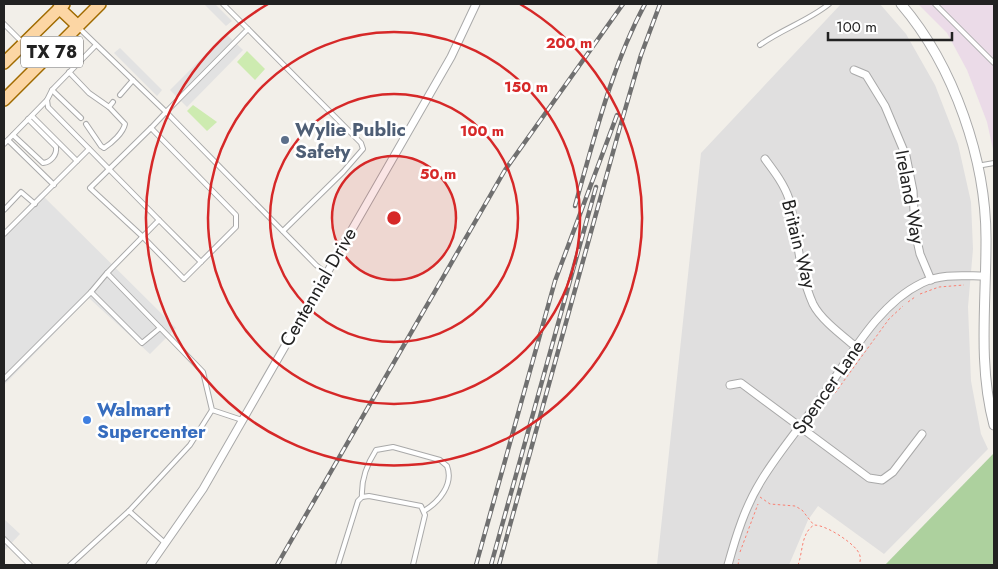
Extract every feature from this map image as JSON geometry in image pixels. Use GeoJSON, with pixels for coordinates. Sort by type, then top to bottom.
{"type":"FeatureCollection","features":[{"type":"Feature","properties":{"kind":"main road","name":"TX 78"},"geometry":{"type":"LineString","coordinates":[[4,100],[100,4]]}},
{"type":"Feature","properties":{"kind":"main road","name":"TX 78"},"geometry":{"type":"LineString","coordinates":[[4,63],[61,6]]}},
{"type":"Feature","properties":{"kind":"main road"},"geometry":{"type":"LineString","coordinates":[[61,6],[78,26]]}},
{"type":"Feature","properties":{"kind":"street","name":"Centennial Drive"},"geometry":{"type":"LineString","coordinates":[[150,565],[203,488],[451,56],[476,4]]}},
{"type":"Feature","properties":{"kind":"street"},"geometry":{"type":"LineString","coordinates":[[900,4],[921,29],[950,84],[968,131],[977,166],[984,204],[988,273],[984,344],[990,372],[990,411],[994,425]]}},
{"type":"Feature","properties":{"kind":"street","name":"Ireland Way"},"geometry":{"type":"LineString","coordinates":[[854,70],[866,75],[884,106],[906,156],[913,191],[915,231],[920,254],[931,280]]}},
{"type":"Feature","properties":{"kind":"street","name":"Britain Way"},"geometry":{"type":"LineString","coordinates":[[765,159],[781,180],[788,198],[803,271],[814,304],[832,327],[856,348]]}},
{"type":"Feature","properties":{"kind":"street","name":"Spencer Lane"},"geometry":{"type":"LineString","coordinates":[[728,565],[737,530],[761,481],[872,326],[893,302],[923,282],[948,275],[988,273]]}},
{"type":"Feature","properties":{"kind":"street"},"geometry":{"type":"LineString","coordinates":[[730,385],[741,383],[869,478],[882,480],[893,472],[922,434]]}},
{"type":"Feature","properties":{"kind":"lane"},"geometry":{"type":"LineString","coordinates":[[223,4],[362,144],[363,149],[348,166],[283,231]]}},
{"type":"Feature","properties":{"kind":"lane"},"geometry":{"type":"LineString","coordinates":[[760,45],[807,19],[829,4]]}},
{"type":"Feature","properties":{"kind":"lane"},"geometry":{"type":"LineString","coordinates":[[935,4],[994,63]]}},
{"type":"Feature","properties":{"kind":"lane"},"geometry":{"type":"LineString","coordinates":[[4,24],[24,43]]}},
{"type":"Feature","properties":{"kind":"lane"},"geometry":{"type":"LineString","coordinates":[[78,26],[326,273]]}},
{"type":"Feature","properties":{"kind":"lane"},"geometry":{"type":"LineString","coordinates":[[151,128],[236,215],[236,227],[184,279],[143,237],[90,188],[248,28]]}},
{"type":"Feature","properties":{"kind":"lane"},"geometry":{"type":"LineString","coordinates":[[4,144],[47,100],[52,90],[96,45]]}},
{"type":"Feature","properties":{"kind":"lane"},"geometry":{"type":"LineString","coordinates":[[69,72],[89,93],[109,106],[125,124],[124,128],[104,148],[86,124]]}},
{"type":"Feature","properties":{"kind":"lane"},"geometry":{"type":"LineString","coordinates":[[120,95],[133,80]]}},
{"type":"Feature","properties":{"kind":"lane"},"geometry":{"type":"LineString","coordinates":[[52,90],[81,118]]}},
{"type":"Feature","properties":{"kind":"lane"},"geometry":{"type":"LineString","coordinates":[[47,100],[48,107],[201,262]]}},
{"type":"Feature","properties":{"kind":"lane"},"geometry":{"type":"LineString","coordinates":[[109,106],[114,102]]}},
{"type":"Feature","properties":{"kind":"lane"},"geometry":{"type":"LineString","coordinates":[[12,136],[44,163],[48,162],[55,155],[56,147],[30,117]]}},
{"type":"Feature","properties":{"kind":"lane"},"geometry":{"type":"LineString","coordinates":[[30,117],[77,161]]}},
{"type":"Feature","properties":{"kind":"lane"},"geometry":{"type":"LineString","coordinates":[[8,140],[54,184]]}},
{"type":"Feature","properties":{"kind":"lane"},"geometry":{"type":"LineString","coordinates":[[4,234],[89,149]]}},
{"type":"Feature","properties":{"kind":"lane"},"geometry":{"type":"LineString","coordinates":[[977,166],[994,163]]}},
{"type":"Feature","properties":{"kind":"lane"},"geometry":{"type":"LineString","coordinates":[[4,210],[21,192],[35,204]]}},
{"type":"Feature","properties":{"kind":"lane"},"geometry":{"type":"LineString","coordinates":[[4,379],[91,292],[159,220]]}},
{"type":"Feature","properties":{"kind":"lane"},"geometry":{"type":"LineString","coordinates":[[70,565],[129,511],[190,445],[212,410],[203,372],[107,273]]}},
{"type":"Feature","properties":{"kind":"lane"},"geometry":{"type":"LineString","coordinates":[[91,292],[142,343],[160,328]]}},
{"type":"Feature","properties":{"kind":"lane"},"geometry":{"type":"LineString","coordinates":[[212,410],[242,420]]}},
{"type":"Feature","properties":{"kind":"lane"},"geometry":{"type":"LineString","coordinates":[[338,565],[358,501],[362,496],[363,481],[376,450],[393,448],[440,460],[447,466],[448,478],[442,496],[424,511]]}},
{"type":"Feature","properties":{"kind":"lane"},"geometry":{"type":"LineString","coordinates":[[362,496],[421,506],[425,515],[413,565]]}},
{"type":"Feature","properties":{"kind":"lane"},"geometry":{"type":"LineString","coordinates":[[129,511],[165,543]]}},
{"type":"Feature","properties":{"kind":"lane"},"geometry":{"type":"LineString","coordinates":[[4,539],[30,565]]}},
{"type":"Feature","properties":{"kind":"path"},"geometry":{"type":"LineString","coordinates":[[831,399],[889,320],[906,303],[920,294],[931,290],[964,285]]}},
{"type":"Feature","properties":{"kind":"path"},"geometry":{"type":"LineString","coordinates":[[740,553],[761,494]]}},
{"type":"Feature","properties":{"kind":"path"},"geometry":{"type":"LineString","coordinates":[[760,496],[770,504],[795,506],[802,510],[814,525]]}},
{"type":"Feature","properties":{"kind":"path"},"geometry":{"type":"LineString","coordinates":[[798,565],[804,547],[806,532],[814,525],[828,528],[856,549],[860,557],[859,565]]}},
{"type":"Feature","properties":{"kind":"path"},"geometry":{"type":"LineString","coordinates":[[738,565],[739,558]]}},
{"type":"Feature","properties":{"kind":"shaded area"},"geometry":{"type":"Polygon","coordinates":[[[204,4],[215,4],[232,21],[226,26],[204,4]]]}},
{"type":"Feature","properties":{"kind":"shaded area"},"geometry":{"type":"Polygon","coordinates":[[[841,4],[880,4],[906,34],[935,85],[958,144],[971,202],[973,249],[968,307],[971,381],[981,434],[988,449],[884,554],[818,506],[808,520],[789,565],[657,565],[701,153],[841,4]]]}},
{"type":"Feature","properties":{"kind":"shaded area"},"geometry":{"type":"Polygon","coordinates":[[[918,4],[994,4],[994,154],[987,122],[967,70],[947,33],[918,4]]]}},
{"type":"Feature","properties":{"kind":"shaded area"},"geometry":{"type":"Polygon","coordinates":[[[226,34],[243,50],[187,107],[170,90],[226,34]]]}},
{"type":"Feature","properties":{"kind":"shaded area"},"geometry":{"type":"Polygon","coordinates":[[[120,48],[162,90],[157,96],[114,53],[120,48]]]}},
{"type":"Feature","properties":{"kind":"shaded area"},"geometry":{"type":"Polygon","coordinates":[[[40,193],[176,328],[150,354],[89,298],[4,385],[4,231],[40,193]]]}},
{"type":"Feature","properties":{"kind":"shaded area"},"geometry":{"type":"Polygon","coordinates":[[[4,519],[20,534],[4,551],[4,519]]]}},
{"type":"Feature","properties":{"kind":"green space"},"geometry":{"type":"Polygon","coordinates":[[[247,51],[265,69],[255,80],[237,62],[247,51]]]}},
{"type":"Feature","properties":{"kind":"green space"},"geometry":{"type":"Polygon","coordinates":[[[193,105],[217,122],[207,131],[187,111],[193,105]]]}},
{"type":"Feature","properties":{"kind":"green space"},"geometry":{"type":"Polygon","coordinates":[[[994,453],[994,565],[885,565],[994,453]]]}},
{"type":"Feature","properties":{"kind":"railway"},"geometry":{"type":"LineString","coordinates":[[277,565],[505,170],[623,4]]}},
{"type":"Feature","properties":{"kind":"railway"},"geometry":{"type":"LineString","coordinates":[[575,206],[613,77],[633,27],[645,4]]}},
{"type":"Feature","properties":{"kind":"railway"},"geometry":{"type":"LineString","coordinates":[[499,565],[620,127],[641,55],[660,4]]}},
{"type":"Feature","properties":{"kind":"railway"},"geometry":{"type":"LineString","coordinates":[[476,565],[555,281],[617,115]]}},
{"type":"Feature","properties":{"kind":"railway"},"geometry":{"type":"LineString","coordinates":[[491,565],[596,187]]}},
{"type":"Feature","properties":{"kind":"place","name":"Wylie Public Safety"},"geometry":{"type":"Point","coordinates":[285,140]}},
{"type":"Feature","properties":{"kind":"place","name":"Walmart Supercenter"},"geometry":{"type":"Point","coordinates":[87,420]}}]}
